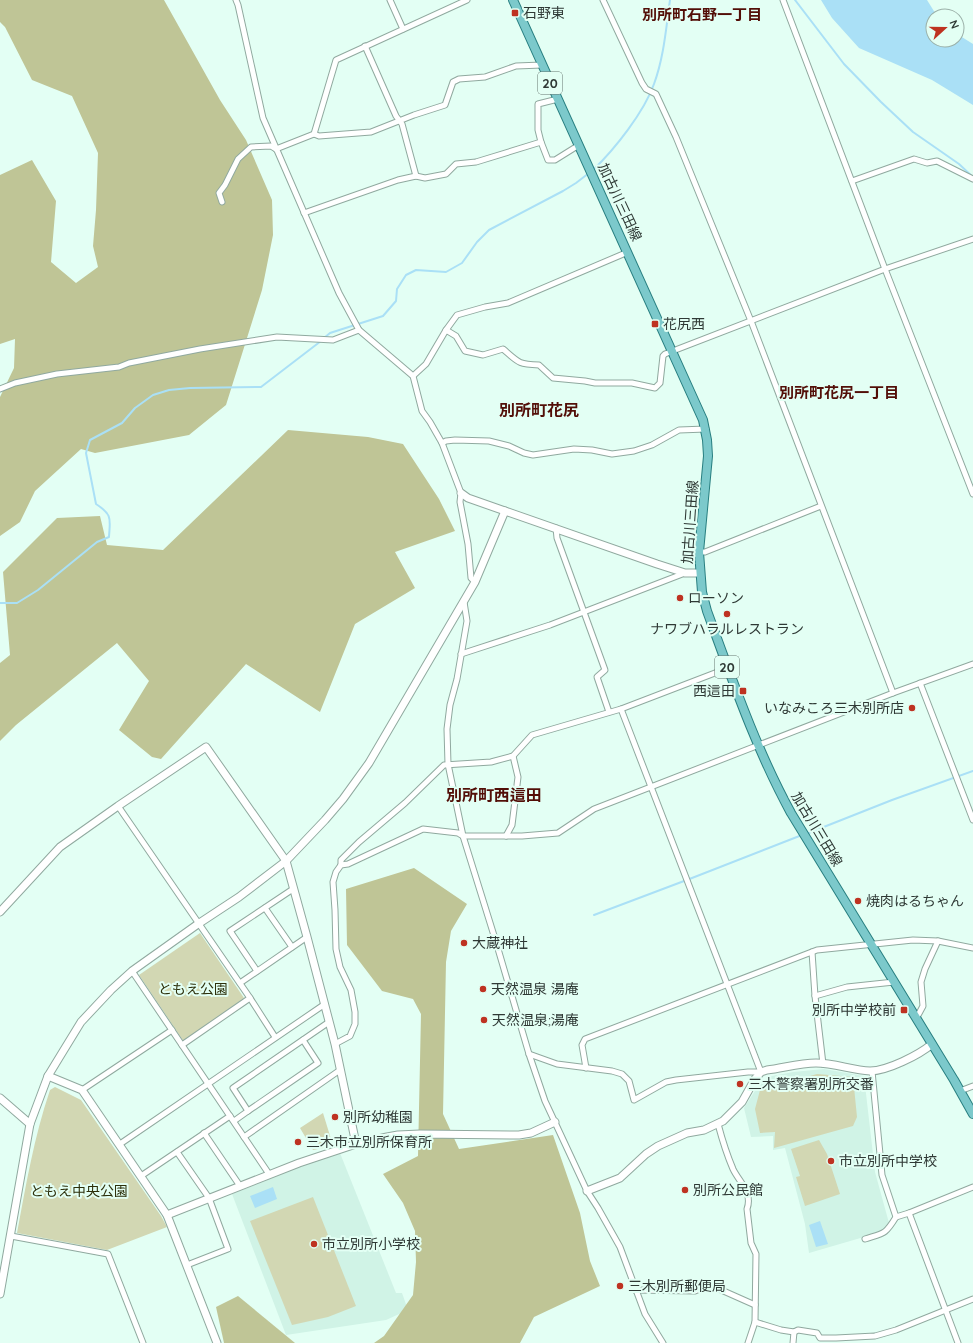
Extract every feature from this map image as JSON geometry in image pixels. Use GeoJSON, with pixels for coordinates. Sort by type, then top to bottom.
{"type":"FeatureCollection","features":[{"type":"Feature","properties":{"kind":"main road","name":"加古川三田線"},"geometry":{"type":"LineString","coordinates":[[513,0],[628,252],[671,352],[697,404],[706,429],[708,456],[699,552],[702,592],[728,668],[758,746],[791,813],[973,1114]]}},
{"type":"Feature","properties":{"kind":"street"},"geometry":{"type":"LineString","coordinates":[[236,0],[263,118],[339,293],[359,330],[413,376],[422,411],[442,443],[461,494],[460,502],[468,544],[471,578],[475,582]]}},
{"type":"Feature","properties":{"kind":"street"},"geometry":{"type":"LineString","coordinates":[[390,0],[403,29]]}},
{"type":"Feature","properties":{"kind":"street"},"geometry":{"type":"LineString","coordinates":[[314,134],[336,60],[467,0]]}},
{"type":"Feature","properties":{"kind":"street"},"geometry":{"type":"LineString","coordinates":[[603,0],[624,48],[646,89],[656,94],[676,137],[750,321],[892,693]]}},
{"type":"Feature","properties":{"kind":"street"},"geometry":{"type":"LineString","coordinates":[[783,0],[885,270],[973,494]]}},
{"type":"Feature","properties":{"kind":"street"},"geometry":{"type":"LineString","coordinates":[[365,46],[396,116],[402,124],[416,176]]}},
{"type":"Feature","properties":{"kind":"street"},"geometry":{"type":"LineString","coordinates":[[276,149],[314,134],[318,136],[371,132],[445,105],[453,82],[459,79],[485,77],[516,66],[542,65]]}},
{"type":"Feature","properties":{"kind":"street"},"geometry":{"type":"LineString","coordinates":[[558,99],[538,104],[538,130],[548,160],[555,160],[579,145]]}},
{"type":"Feature","properties":{"kind":"street"},"geometry":{"type":"LineString","coordinates":[[304,213],[398,180],[416,176],[425,178],[446,174],[456,164],[476,162],[541,142]]}},
{"type":"Feature","properties":{"kind":"street"},"geometry":{"type":"LineString","coordinates":[[222,202],[219,193],[225,185],[238,159],[251,147],[271,146],[276,149]]}},
{"type":"Feature","properties":{"kind":"street"},"geometry":{"type":"LineString","coordinates":[[852,181],[914,159],[927,163],[937,161],[973,179]]}},
{"type":"Feature","properties":{"kind":"street"},"geometry":{"type":"LineString","coordinates":[[446,330],[456,336],[465,351],[483,355],[503,349],[517,362],[523,365],[540,365],[553,378],[595,383],[632,383],[654,388],[660,384],[663,356],[665,354],[885,270],[973,239]]}},
{"type":"Feature","properties":{"kind":"street"},"geometry":{"type":"LineString","coordinates":[[413,376],[426,364],[446,330],[457,315],[485,307],[508,303],[628,252]]}},
{"type":"Feature","properties":{"kind":"street"},"geometry":{"type":"LineString","coordinates":[[0,389],[15,383],[57,374],[119,367],[129,362],[208,348],[277,337],[320,338],[333,340],[359,330]]}},
{"type":"Feature","properties":{"kind":"street"},"geometry":{"type":"LineString","coordinates":[[442,443],[455,440],[489,441],[509,446],[524,453],[533,455],[574,449],[592,450],[612,454],[634,451],[652,445],[679,430],[706,429]]}},
{"type":"Feature","properties":{"kind":"street"},"geometry":{"type":"LineString","coordinates":[[461,494],[468,498],[685,573],[700,573]]}},
{"type":"Feature","properties":{"kind":"street"},"geometry":{"type":"LineString","coordinates":[[699,552],[705,552],[821,506]]}},
{"type":"Feature","properties":{"kind":"street"},"geometry":{"type":"LineString","coordinates":[[0,1294],[30,1124],[48,1076],[81,1022],[111,990],[132,971],[239,897],[286,861],[343,799],[365,768],[464,602],[475,582],[505,511]]}},
{"type":"Feature","properties":{"kind":"street"},"geometry":{"type":"LineString","coordinates":[[556,528],[557,538],[605,670],[596,678],[609,712]]}},
{"type":"Feature","properties":{"kind":"street"},"geometry":{"type":"LineString","coordinates":[[461,654],[550,625],[685,573]]}},
{"type":"Feature","properties":{"kind":"street"},"geometry":{"type":"LineString","coordinates":[[464,602],[468,621],[457,679],[450,705],[447,729],[448,764],[463,836],[496,942],[528,1054],[546,1101],[587,1191],[620,1247],[645,1314],[663,1343]]}},
{"type":"Feature","properties":{"kind":"street"},"geometry":{"type":"LineString","coordinates":[[340,865],[348,864],[423,829],[458,833],[463,836],[522,836],[558,833],[594,809],[892,693],[973,664]]}},
{"type":"Feature","properties":{"kind":"street"},"geometry":{"type":"LineString","coordinates":[[335,1044],[350,1036],[355,1024],[355,1012],[351,990],[340,967],[336,949],[333,882],[341,860],[359,842],[405,803],[444,765],[491,762],[513,756],[532,736],[621,709],[728,668]]}},
{"type":"Feature","properties":{"kind":"street"},"geometry":{"type":"LineString","coordinates":[[920,683],[973,820]]}},
{"type":"Feature","properties":{"kind":"street"},"geometry":{"type":"LineString","coordinates":[[621,709],[761,1072]]}},
{"type":"Feature","properties":{"kind":"street"},"geometry":{"type":"LineString","coordinates":[[0,912],[60,847],[206,747],[286,861],[330,1022],[356,1144]]}},
{"type":"Feature","properties":{"kind":"street"},"geometry":{"type":"LineString","coordinates":[[506,836],[512,825],[518,777],[513,756]]}},
{"type":"Feature","properties":{"kind":"street"},"geometry":{"type":"LineString","coordinates":[[118,806],[240,983],[275,1037]]}},
{"type":"Feature","properties":{"kind":"street"},"geometry":{"type":"LineString","coordinates":[[257,971],[230,931],[293,889]]}},
{"type":"Feature","properties":{"kind":"street"},"geometry":{"type":"LineString","coordinates":[[265,908],[292,947]]}},
{"type":"Feature","properties":{"kind":"street"},"geometry":{"type":"LineString","coordinates":[[240,983],[308,937]]}},
{"type":"Feature","properties":{"kind":"street"},"geometry":{"type":"LineString","coordinates":[[586,1068],[582,1045],[585,1039],[817,950],[913,940],[938,941],[973,948]]}},
{"type":"Feature","properties":{"kind":"street"},"geometry":{"type":"LineString","coordinates":[[916,1019],[923,1006],[921,982],[925,969],[938,941]]}},
{"type":"Feature","properties":{"kind":"street"},"geometry":{"type":"LineString","coordinates":[[812,952],[815,996],[823,1064]]}},
{"type":"Feature","properties":{"kind":"street"},"geometry":{"type":"LineString","coordinates":[[132,971],[270,1174]]}},
{"type":"Feature","properties":{"kind":"street"},"geometry":{"type":"LineString","coordinates":[[815,996],[847,987],[894,982]]}},
{"type":"Feature","properties":{"kind":"street"},"geometry":{"type":"LineString","coordinates":[[182,1046],[250,998]]}},
{"type":"Feature","properties":{"kind":"street"},"geometry":{"type":"LineString","coordinates":[[120,1144],[325,1004]]}},
{"type":"Feature","properties":{"kind":"street"},"geometry":{"type":"LineString","coordinates":[[248,1111],[233,1088],[330,1022]]}},
{"type":"Feature","properties":{"kind":"street"},"geometry":{"type":"LineString","coordinates":[[82,1090],[172,1030]]}},
{"type":"Feature","properties":{"kind":"street"},"geometry":{"type":"LineString","coordinates":[[142,1176],[204,1134],[248,1111],[318,1063],[303,1040]]}},
{"type":"Feature","properties":{"kind":"street"},"geometry":{"type":"LineString","coordinates":[[528,1054],[557,1064],[612,1071],[622,1074],[628,1081],[634,1100],[666,1082],[748,1072],[761,1072],[815,1063],[872,1071],[885,1068],[908,1059],[924,1051],[932,1044]]}},
{"type":"Feature","properties":{"kind":"street"},"geometry":{"type":"LineString","coordinates":[[244,1137],[340,1070]]}},
{"type":"Feature","properties":{"kind":"street"},"geometry":{"type":"LineString","coordinates":[[872,1071],[882,1175],[896,1218]]}},
{"type":"Feature","properties":{"kind":"street"},"geometry":{"type":"LineString","coordinates":[[587,1191],[620,1178],[646,1154],[658,1146],[686,1133],[704,1130],[718,1124],[742,1102],[755,1079],[761,1072]]}},
{"type":"Feature","properties":{"kind":"street"},"geometry":{"type":"LineString","coordinates":[[48,1076],[82,1090],[142,1176],[167,1216],[217,1343]]}},
{"type":"Feature","properties":{"kind":"street"},"geometry":{"type":"LineString","coordinates":[[960,1091],[973,1086]]}},
{"type":"Feature","properties":{"kind":"street"},"geometry":{"type":"LineString","coordinates":[[0,1098],[30,1124]]}},
{"type":"Feature","properties":{"kind":"street"},"geometry":{"type":"LineString","coordinates":[[167,1216],[270,1174],[356,1144],[398,1135],[519,1135],[531,1133],[555,1122]]}},
{"type":"Feature","properties":{"kind":"street"},"geometry":{"type":"LineString","coordinates":[[718,1124],[733,1170],[746,1188],[749,1204],[747,1209],[751,1243],[756,1254],[755,1322],[748,1343]]}},
{"type":"Feature","properties":{"kind":"street"},"geometry":{"type":"LineString","coordinates":[[204,1134],[240,1186]]}},
{"type":"Feature","properties":{"kind":"street"},"geometry":{"type":"LineString","coordinates":[[178,1152],[209,1198],[228,1249],[187,1265]]}},
{"type":"Feature","properties":{"kind":"street"},"geometry":{"type":"LineString","coordinates":[[865,1239],[887,1231],[896,1218],[973,1187]]}},
{"type":"Feature","properties":{"kind":"street"},"geometry":{"type":"LineString","coordinates":[[909,1213],[958,1343]]}},
{"type":"Feature","properties":{"kind":"street"},"geometry":{"type":"LineString","coordinates":[[11,1236],[108,1254],[143,1343]]}},
{"type":"Feature","properties":{"kind":"street"},"geometry":{"type":"LineString","coordinates":[[635,1290],[695,1291],[710,1285],[755,1306]]}},
{"type":"Feature","properties":{"kind":"street"},"geometry":{"type":"LineString","coordinates":[[755,1322],[794,1332],[798,1330],[817,1333],[820,1340],[875,1336],[896,1330],[973,1299]]}},
{"type":"Feature","properties":{"kind":"street"},"geometry":{"type":"LineString","coordinates":[[793,1343],[794,1332]]}},
{"type":"Feature","properties":{"kind":"shaded area","name":"市立別所中学校"},"geometry":{"type":"Polygon","coordinates":[[[824,1069],[864,1076],[875,1172],[889,1223],[881,1232],[809,1253],[805,1224],[785,1148],[773,1150],[773,1136],[751,1137],[744,1108],[760,1083],[772,1076],[824,1069]]]}},
{"type":"Feature","properties":{"kind":"shaded area","name":"市立別所小学校"},"geometry":{"type":"Polygon","coordinates":[[[340,1153],[396,1293],[402,1293],[408,1310],[386,1320],[286,1335],[232,1194],[302,1166],[340,1153]]]}},
{"type":"Feature","properties":{"kind":"green space"},"geometry":{"type":"Polygon","coordinates":[[[0,0],[164,0],[220,100],[246,140],[272,200],[273,235],[262,290],[226,405],[189,435],[95,453],[81,449],[35,491],[20,522],[0,536],[0,397],[14,368],[15,339],[0,344],[0,175],[32,160],[56,201],[51,262],[76,283],[98,267],[93,246],[98,153],[72,96],[32,80],[5,27],[0,22],[0,0]]]}},
{"type":"Feature","properties":{"kind":"green space"},"geometry":{"type":"Polygon","coordinates":[[[288,430],[368,437],[403,444],[439,499],[455,531],[395,552],[415,588],[355,624],[320,712],[246,664],[161,759],[152,757],[119,730],[149,681],[117,643],[16,725],[0,741],[0,663],[10,655],[3,572],[57,518],[100,516],[107,545],[163,550],[288,430]]]}},
{"type":"Feature","properties":{"kind":"green space"},"geometry":{"type":"Polygon","coordinates":[[[414,868],[467,904],[451,931],[446,962],[443,1114],[459,1149],[553,1135],[580,1213],[590,1261],[600,1286],[534,1317],[520,1343],[374,1343],[384,1336],[413,1295],[416,1262],[415,1231],[403,1203],[383,1174],[418,1156],[421,1014],[413,999],[382,991],[347,945],[346,889],[414,868]]]}},
{"type":"Feature","properties":{"kind":"green space","name":"ともえ公園"},"geometry":{"type":"Polygon","coordinates":[[[200,933],[244,998],[184,1042],[139,975],[200,933]]]}},
{"type":"Feature","properties":{"kind":"green space"},"geometry":{"type":"Polygon","coordinates":[[[817,1074],[853,1077],[857,1117],[853,1126],[774,1148],[775,1132],[760,1133],[755,1109],[760,1090],[817,1074]]]}},
{"type":"Feature","properties":{"kind":"green space","name":"ともえ中央公園"},"geometry":{"type":"Polygon","coordinates":[[[55,1087],[81,1100],[167,1227],[107,1250],[17,1233],[39,1125],[50,1090],[55,1087]]]}},
{"type":"Feature","properties":{"kind":"green space"},"geometry":{"type":"Polygon","coordinates":[[[323,1113],[331,1139],[325,1141],[323,1148],[313,1150],[300,1128],[323,1113]]]}},
{"type":"Feature","properties":{"kind":"green space"},"geometry":{"type":"Polygon","coordinates":[[[819,1140],[827,1154],[840,1194],[805,1206],[796,1177],[800,1176],[791,1149],[819,1140]]]}},
{"type":"Feature","properties":{"kind":"green space"},"geometry":{"type":"Polygon","coordinates":[[[313,1197],[356,1306],[328,1317],[292,1325],[250,1221],[313,1197]]]}},
{"type":"Feature","properties":{"kind":"green space"},"geometry":{"type":"Polygon","coordinates":[[[238,1296],[295,1343],[224,1343],[216,1307],[238,1296]]]}},
{"type":"Feature","properties":{"kind":"water"},"geometry":{"type":"Polygon","coordinates":[[[821,0],[927,0],[932,8],[925,8],[925,48],[965,48],[965,39],[973,44],[973,105],[932,80],[859,48],[832,18],[821,0]]]}},
{"type":"Feature","properties":{"kind":"water"},"geometry":{"type":"Polygon","coordinates":[[[273,1187],[277,1199],[255,1208],[250,1196],[273,1187]]]}},
{"type":"Feature","properties":{"kind":"water"},"geometry":{"type":"Polygon","coordinates":[[[820,1221],[828,1244],[816,1247],[809,1225],[820,1221]]]}},
{"type":"Feature","properties":{"kind":"waterway"},"geometry":{"type":"LineString","coordinates":[[593,170],[628,130],[643,106],[654,84],[660,63],[670,0]]}},
{"type":"Feature","properties":{"kind":"waterway"},"geometry":{"type":"LineString","coordinates":[[795,0],[844,64],[881,102],[913,132],[959,164],[973,177]]}},
{"type":"Feature","properties":{"kind":"waterway"},"geometry":{"type":"LineString","coordinates":[[324,338],[330,333],[383,316],[396,301],[397,289],[406,275],[416,270],[446,272],[462,263],[477,242],[489,230],[563,191],[589,173]]}},
{"type":"Feature","properties":{"kind":"waterway"},"geometry":{"type":"LineString","coordinates":[[0,603],[17,603],[38,590],[97,542],[109,537],[109,518],[105,511],[96,504],[86,453],[90,440],[122,423],[135,408],[153,395],[169,390],[190,388],[261,387],[321,341]]}},
{"type":"Feature","properties":{"kind":"waterway"},"geometry":{"type":"LineString","coordinates":[[806,834],[892,800],[973,771]]}},
{"type":"Feature","properties":{"kind":"waterway"},"geometry":{"type":"LineString","coordinates":[[594,915],[802,835]]}},
{"type":"Feature","properties":{"kind":"place","name":"石野東"},"geometry":{"type":"Point","coordinates":[515,13]}},
{"type":"Feature","properties":{"kind":"place","name":"花尻西"},"geometry":{"type":"Point","coordinates":[655,324]}},
{"type":"Feature","properties":{"kind":"place","name":"ローソン"},"geometry":{"type":"Point","coordinates":[680,598]}},
{"type":"Feature","properties":{"kind":"place","name":"ナワブハラルレストラン"},"geometry":{"type":"Point","coordinates":[727,614]}},
{"type":"Feature","properties":{"kind":"place","name":"西這田"},"geometry":{"type":"Point","coordinates":[743,691]}},
{"type":"Feature","properties":{"kind":"place","name":"いなみころ三木別所店"},"geometry":{"type":"Point","coordinates":[912,708]}},
{"type":"Feature","properties":{"kind":"place","name":"焼肉はるちゃん"},"geometry":{"type":"Point","coordinates":[858,901]}},
{"type":"Feature","properties":{"kind":"place","name":"大蔵神社"},"geometry":{"type":"Point","coordinates":[464,943]}},
{"type":"Feature","properties":{"kind":"place","name":"天然温泉 湯庵"},"geometry":{"type":"Point","coordinates":[483,989]}},
{"type":"Feature","properties":{"kind":"place","name":"別所中学校前"},"geometry":{"type":"Point","coordinates":[904,1010]}},
{"type":"Feature","properties":{"kind":"place","name":"天然温泉;湯庵"},"geometry":{"type":"Point","coordinates":[484,1020]}},
{"type":"Feature","properties":{"kind":"place","name":"三木警察署別所交番"},"geometry":{"type":"Point","coordinates":[740,1084]}},
{"type":"Feature","properties":{"kind":"place","name":"別所幼稚園"},"geometry":{"type":"Point","coordinates":[335,1117]}},
{"type":"Feature","properties":{"kind":"place","name":"三木市立別所保育所"},"geometry":{"type":"Point","coordinates":[298,1142]}},
{"type":"Feature","properties":{"kind":"place","name":"市立別所中学校"},"geometry":{"type":"Point","coordinates":[831,1161]}},
{"type":"Feature","properties":{"kind":"place","name":"別所公民館"},"geometry":{"type":"Point","coordinates":[685,1190]}},
{"type":"Feature","properties":{"kind":"place","name":"市立別所小学校"},"geometry":{"type":"Point","coordinates":[314,1244]}},
{"type":"Feature","properties":{"kind":"place","name":"三木別所郵便局"},"geometry":{"type":"Point","coordinates":[620,1286]}},
{"type":"Feature","properties":{"kind":"district","name":"別所町石野一丁目"},"geometry":{"type":"Point","coordinates":[702,14]}},
{"type":"Feature","properties":{"kind":"district","name":"別所町花尻一丁目"},"geometry":{"type":"Point","coordinates":[839,392]}},
{"type":"Feature","properties":{"kind":"district","name":"別所町花尻"},"geometry":{"type":"Point","coordinates":[539,410]}},
{"type":"Feature","properties":{"kind":"district","name":"別所町西這田"},"geometry":{"type":"Point","coordinates":[494,795]}}]}
